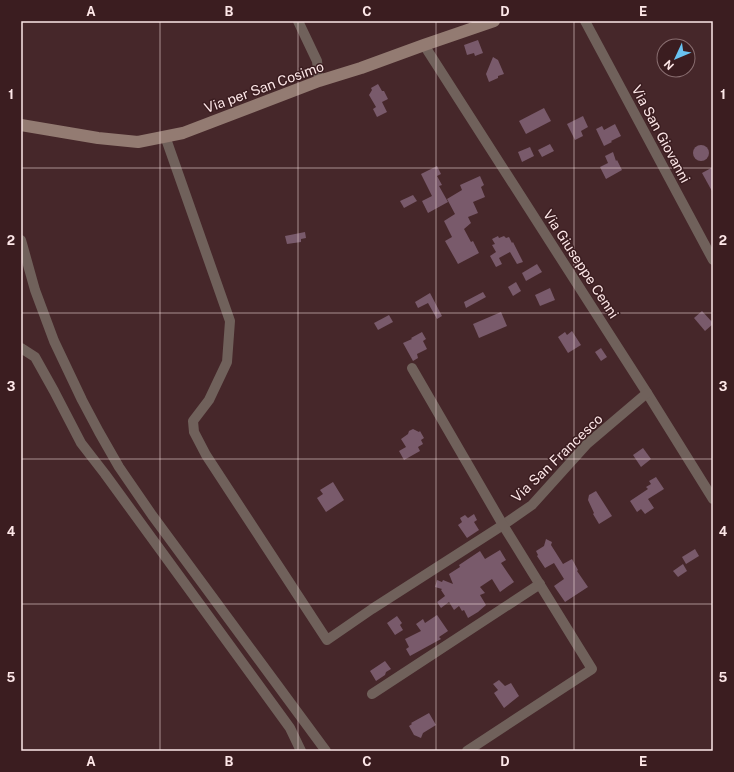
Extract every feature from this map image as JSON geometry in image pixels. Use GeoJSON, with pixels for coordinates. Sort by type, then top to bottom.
{"type":"FeatureCollection","features":[{"type":"Feature","properties":{"kind":"street"},"geometry":{"type":"LineString","coordinates":[[298,21],[317,61],[319,81]]}},
{"type":"Feature","properties":{"kind":"street","name":"Via per San Cosimo"},"geometry":{"type":"LineString","coordinates":[[21,125],[98,138],[138,142],[191,130],[234,112],[319,81],[361,68],[494,21]]}},
{"type":"Feature","properties":{"kind":"street","name":"Via San Giovanni"},"geometry":{"type":"LineString","coordinates":[[585,21],[713,260]]}},
{"type":"Feature","properties":{"kind":"street","name":"Via Giuseppe Cenni"},"geometry":{"type":"LineString","coordinates":[[424,45],[647,393],[713,499]]}},
{"type":"Feature","properties":{"kind":"street","name":"Via San Francesco"},"geometry":{"type":"LineString","coordinates":[[165,136],[230,320],[227,362],[208,400],[193,420],[194,432],[206,455],[327,640],[532,505],[587,444],[647,393]]}},
{"type":"Feature","properties":{"kind":"street"},"geometry":{"type":"LineString","coordinates":[[21,240],[35,290],[63,362],[119,467],[161,528],[326,751]]}},
{"type":"Feature","properties":{"kind":"street"},"geometry":{"type":"LineString","coordinates":[[47,345],[63,362]]}},
{"type":"Feature","properties":{"kind":"street"},"geometry":{"type":"LineString","coordinates":[[21,348],[35,357],[81,442],[290,728],[301,751]]}},
{"type":"Feature","properties":{"kind":"street"},"geometry":{"type":"LineString","coordinates":[[412,368],[503,525],[592,668],[467,751]]}},
{"type":"Feature","properties":{"kind":"street"},"geometry":{"type":"LineString","coordinates":[[372,694],[540,584]]}},
{"type":"Feature","properties":{"kind":"building"},"geometry":{"type":"Polygon","coordinates":[[[478,40],[483,53],[475,56],[474,53],[467,55],[464,45],[478,40]]]}},
{"type":"Feature","properties":{"kind":"building"},"geometry":{"type":"Polygon","coordinates":[[[493,57],[498,60],[504,74],[489,82],[486,74],[493,57]]]}},
{"type":"Feature","properties":{"kind":"building"},"geometry":{"type":"Polygon","coordinates":[[[378,84],[388,99],[382,102],[387,112],[377,117],[373,109],[376,107],[369,95],[372,90],[371,88],[378,84]]]}},
{"type":"Feature","properties":{"kind":"building"},"geometry":{"type":"Polygon","coordinates":[[[544,108],[551,121],[526,134],[519,121],[544,108]]]}},
{"type":"Feature","properties":{"kind":"building"},"geometry":{"type":"Polygon","coordinates":[[[583,116],[588,127],[581,131],[583,136],[575,140],[567,124],[583,116]]]}},
{"type":"Feature","properties":{"kind":"building"},"geometry":{"type":"Polygon","coordinates":[[[615,124],[621,136],[604,146],[596,129],[602,126],[604,130],[615,124]]]}},
{"type":"Feature","properties":{"kind":"building"},"geometry":{"type":"Polygon","coordinates":[[[550,144],[554,151],[542,157],[538,150],[550,144]]]}},
{"type":"Feature","properties":{"kind":"building"},"geometry":{"type":"Polygon","coordinates":[[[701,145],[707,147],[709,153],[707,159],[701,161],[695,159],[693,153],[695,147],[701,145]]]}},
{"type":"Feature","properties":{"kind":"building"},"geometry":{"type":"Polygon","coordinates":[[[530,147],[534,156],[522,162],[518,152],[530,147]]]}},
{"type":"Feature","properties":{"kind":"building"},"geometry":{"type":"Polygon","coordinates":[[[613,152],[616,161],[617,160],[622,170],[606,179],[600,167],[608,163],[605,156],[613,152]]]}},
{"type":"Feature","properties":{"kind":"building"},"geometry":{"type":"Polygon","coordinates":[[[437,166],[441,174],[437,176],[442,185],[439,186],[448,202],[428,213],[422,201],[432,196],[421,174],[437,166]]]}},
{"type":"Feature","properties":{"kind":"building"},"geometry":{"type":"Polygon","coordinates":[[[713,167],[713,193],[702,173],[713,167]]]}},
{"type":"Feature","properties":{"kind":"building"},"geometry":{"type":"Polygon","coordinates":[[[480,176],[484,185],[481,187],[485,197],[473,202],[478,213],[468,217],[471,223],[464,229],[471,242],[473,241],[479,253],[458,264],[445,241],[452,237],[444,221],[455,214],[447,199],[462,190],[460,185],[480,176]]]}},
{"type":"Feature","properties":{"kind":"building"},"geometry":{"type":"Polygon","coordinates":[[[413,195],[417,201],[404,208],[400,201],[413,195]]]}},
{"type":"Feature","properties":{"kind":"building"},"geometry":{"type":"Polygon","coordinates":[[[305,232],[306,238],[301,239],[301,242],[287,244],[285,236],[305,232]]]}},
{"type":"Feature","properties":{"kind":"building"},"geometry":{"type":"Polygon","coordinates":[[[498,236],[499,238],[504,236],[506,238],[509,237],[523,262],[517,264],[510,252],[499,258],[502,264],[496,267],[490,256],[496,252],[492,245],[495,244],[492,239],[498,236]]]}},
{"type":"Feature","properties":{"kind":"building"},"geometry":{"type":"Polygon","coordinates":[[[537,264],[542,272],[526,281],[522,273],[537,264]]]}},
{"type":"Feature","properties":{"kind":"building"},"geometry":{"type":"Polygon","coordinates":[[[516,282],[521,291],[513,296],[508,287],[516,282]]]}},
{"type":"Feature","properties":{"kind":"building"},"geometry":{"type":"Polygon","coordinates":[[[550,288],[555,300],[540,306],[535,295],[550,288]]]}},
{"type":"Feature","properties":{"kind":"building"},"geometry":{"type":"Polygon","coordinates":[[[483,292],[486,297],[466,308],[464,302],[483,292]]]}},
{"type":"Feature","properties":{"kind":"building"},"geometry":{"type":"Polygon","coordinates":[[[430,293],[442,316],[437,319],[428,303],[418,308],[415,302],[430,293]]]}},
{"type":"Feature","properties":{"kind":"building"},"geometry":{"type":"Polygon","coordinates":[[[702,311],[713,323],[705,331],[694,318],[702,311]]]}},
{"type":"Feature","properties":{"kind":"building"},"geometry":{"type":"Polygon","coordinates":[[[501,312],[507,326],[479,338],[473,324],[501,312]]]}},
{"type":"Feature","properties":{"kind":"building"},"geometry":{"type":"Polygon","coordinates":[[[389,315],[393,322],[378,330],[374,323],[389,315]]]}},
{"type":"Feature","properties":{"kind":"building"},"geometry":{"type":"Polygon","coordinates":[[[572,331],[581,345],[568,353],[558,337],[565,332],[567,335],[572,331]]]}},
{"type":"Feature","properties":{"kind":"building"},"geometry":{"type":"Polygon","coordinates":[[[422,332],[426,339],[423,341],[427,349],[417,354],[418,358],[413,361],[403,343],[422,332]]]}},
{"type":"Feature","properties":{"kind":"building"},"geometry":{"type":"Polygon","coordinates":[[[601,348],[607,357],[601,361],[595,352],[601,348]]]}},
{"type":"Feature","properties":{"kind":"building"},"geometry":{"type":"Polygon","coordinates":[[[413,429],[419,432],[420,431],[424,438],[421,440],[423,444],[418,447],[420,451],[404,460],[399,451],[406,447],[401,439],[413,429]]]}},
{"type":"Feature","properties":{"kind":"building"},"geometry":{"type":"Polygon","coordinates":[[[643,448],[651,459],[641,467],[633,455],[643,448]]]}},
{"type":"Feature","properties":{"kind":"building"},"geometry":{"type":"Polygon","coordinates":[[[656,477],[664,489],[648,499],[654,508],[645,514],[641,509],[637,512],[630,501],[648,489],[646,487],[651,484],[649,481],[656,477]]]}},
{"type":"Feature","properties":{"kind":"building"},"geometry":{"type":"Polygon","coordinates":[[[333,482],[344,500],[326,512],[317,498],[323,494],[320,490],[333,482]]]}},
{"type":"Feature","properties":{"kind":"building"},"geometry":{"type":"Polygon","coordinates":[[[596,491],[612,516],[599,524],[593,514],[594,513],[588,500],[589,495],[596,491]]]}},
{"type":"Feature","properties":{"kind":"building"},"geometry":{"type":"Polygon","coordinates":[[[474,514],[477,520],[474,522],[479,530],[467,538],[458,525],[462,522],[460,518],[465,515],[468,518],[474,514]]]}},
{"type":"Feature","properties":{"kind":"building"},"geometry":{"type":"Polygon","coordinates":[[[546,539],[552,542],[551,545],[563,564],[572,559],[578,570],[577,571],[588,587],[565,602],[554,586],[564,579],[554,563],[545,568],[537,556],[536,551],[544,546],[546,539]]]}},
{"type":"Feature","properties":{"kind":"building"},"geometry":{"type":"Polygon","coordinates":[[[695,549],[699,556],[686,564],[682,557],[695,549]]]}},
{"type":"Feature","properties":{"kind":"building"},"geometry":{"type":"Polygon","coordinates":[[[500,550],[506,560],[501,563],[514,582],[500,592],[492,579],[480,587],[485,593],[480,595],[486,605],[468,618],[464,610],[462,611],[459,606],[454,610],[449,602],[441,608],[437,602],[445,596],[441,590],[442,589],[435,587],[437,580],[442,582],[443,580],[453,584],[449,574],[460,567],[459,565],[480,551],[485,559],[500,550]]]}},
{"type":"Feature","properties":{"kind":"building"},"geometry":{"type":"Polygon","coordinates":[[[683,564],[687,571],[678,577],[673,571],[683,564]]]}},
{"type":"Feature","properties":{"kind":"building"},"geometry":{"type":"Polygon","coordinates":[[[437,615],[448,631],[439,637],[441,639],[410,656],[406,649],[409,647],[405,639],[421,631],[416,624],[423,619],[425,623],[437,615]]]}},
{"type":"Feature","properties":{"kind":"building"},"geometry":{"type":"Polygon","coordinates":[[[397,616],[402,623],[400,625],[403,630],[395,635],[387,623],[397,616]]]}},
{"type":"Feature","properties":{"kind":"building"},"geometry":{"type":"Polygon","coordinates":[[[385,661],[391,669],[376,681],[370,671],[385,661]]]}},
{"type":"Feature","properties":{"kind":"building"},"geometry":{"type":"Polygon","coordinates":[[[499,680],[505,686],[511,683],[519,696],[504,708],[494,693],[498,690],[493,684],[499,680]]]}},
{"type":"Feature","properties":{"kind":"building"},"geometry":{"type":"Polygon","coordinates":[[[429,713],[436,725],[423,733],[421,738],[414,735],[409,726],[412,724],[411,723],[429,713]]]}}]}
